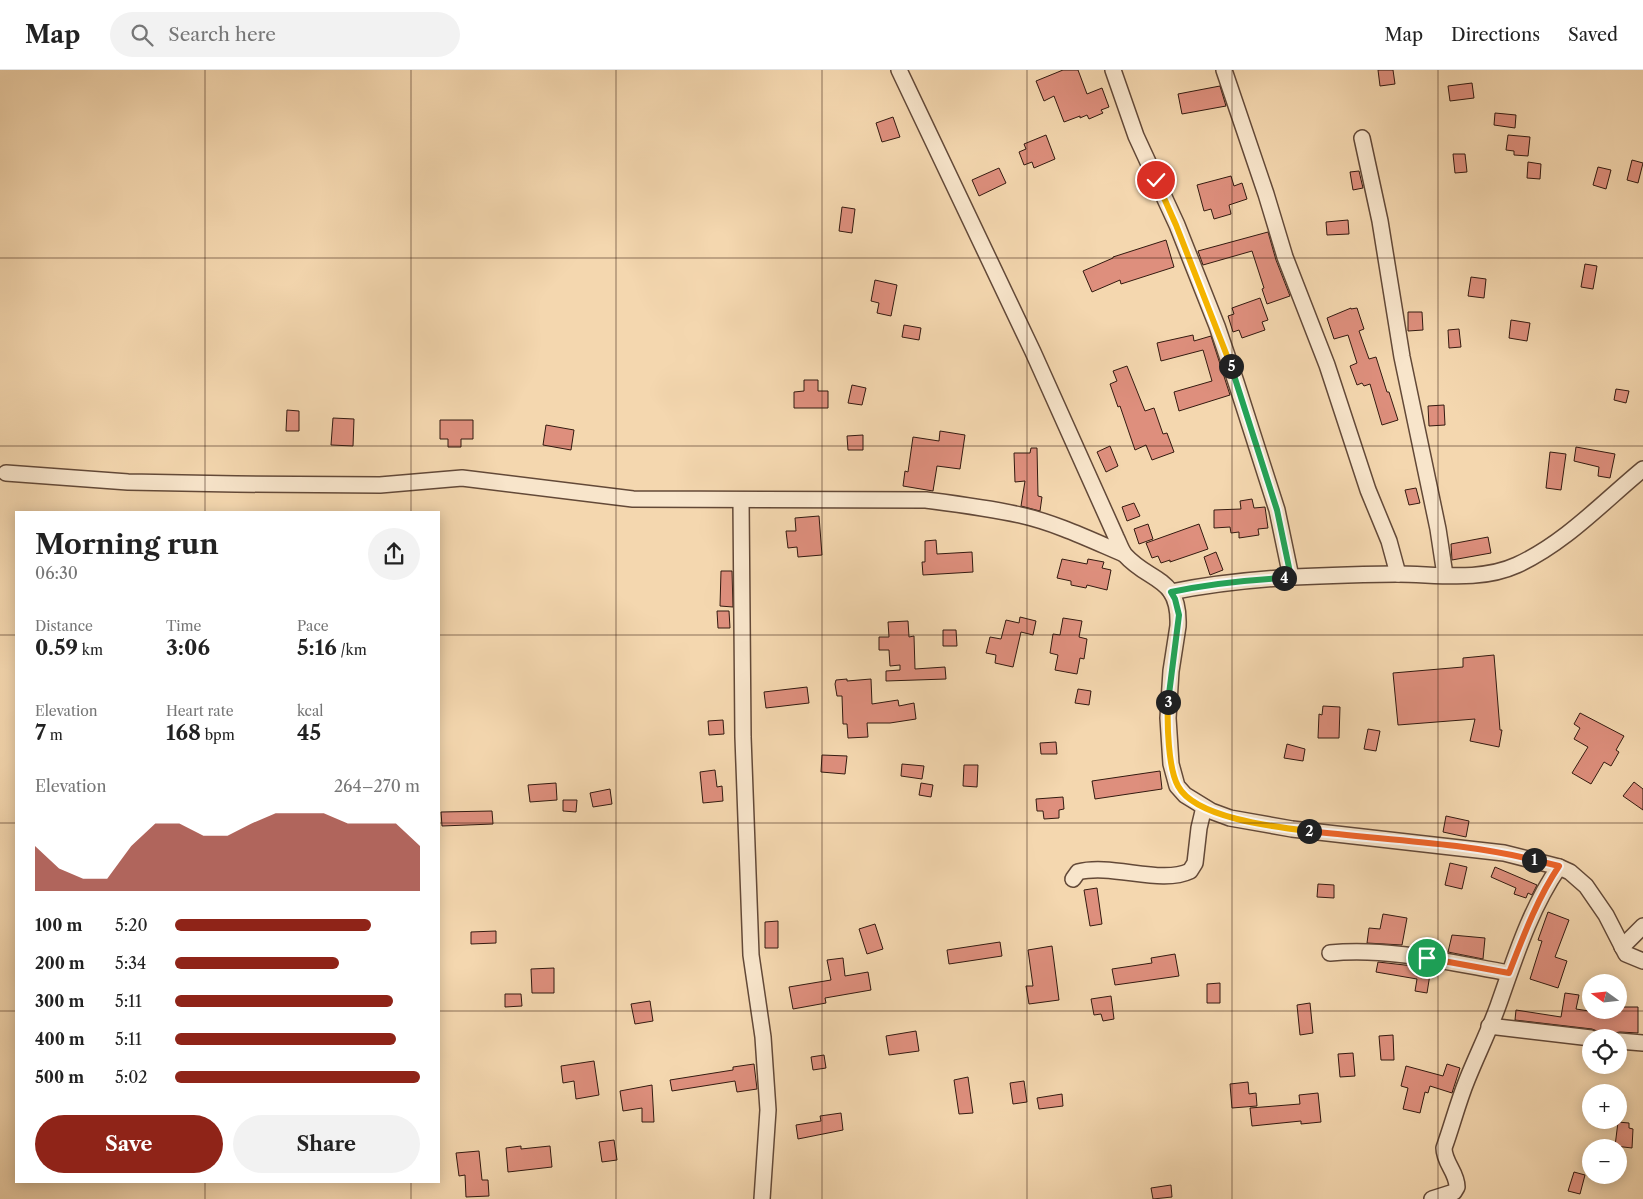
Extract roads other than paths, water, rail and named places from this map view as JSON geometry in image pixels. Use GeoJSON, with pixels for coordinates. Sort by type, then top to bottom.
{"type":"FeatureCollection","features":[{"type":"Feature","properties":{"kind":"street"},"geometry":{"type":"LineString","coordinates":[[899,70],[1033,352],[1124,554]]}},
{"type":"Feature","properties":{"kind":"street"},"geometry":{"type":"LineString","coordinates":[[1112,70],[1136,136],[1176,225],[1230,363],[1277,510],[1291,577]]}},
{"type":"Feature","properties":{"kind":"street"},"geometry":{"type":"LineString","coordinates":[[1224,70],[1285,257],[1327,366],[1360,466],[1389,540],[1398,574]]}},
{"type":"Feature","properties":{"kind":"street"},"geometry":{"type":"LineString","coordinates":[[1362,138],[1384,239],[1402,357],[1438,529],[1445,575]]}},
{"type":"Feature","properties":{"kind":"street"},"geometry":{"type":"LineString","coordinates":[[1171,592],[1204,585],[1291,577],[1398,574],[1469,575],[1494,572],[1515,566],[1541,553],[1570,532],[1643,469]]}},
{"type":"Feature","properties":{"kind":"street"},"geometry":{"type":"LineString","coordinates":[[6,473],[128,482],[236,484],[380,485],[462,478],[633,499],[926,500],[1022,515],[1077,534],[1124,554],[1160,580],[1171,592],[1179,615],[1168,704],[1172,764],[1177,786],[1185,795],[1204,807],[1230,818],[1292,829],[1504,852],[1559,866],[1570,872],[1586,886],[1606,915],[1626,954],[1643,961]]}},
{"type":"Feature","properties":{"kind":"street"},"geometry":{"type":"LineString","coordinates":[[741,500],[742,737],[751,955],[763,1037],[768,1110],[762,1199]]}},
{"type":"Feature","properties":{"kind":"street"},"geometry":{"type":"LineString","coordinates":[[1073,879],[1078,872],[1092,869],[1174,876],[1190,871],[1195,863],[1199,828],[1204,807]]}},
{"type":"Feature","properties":{"kind":"street"},"geometry":{"type":"LineString","coordinates":[[1432,1199],[1454,1192],[1457,1187],[1455,1175],[1445,1157],[1444,1148],[1466,1082],[1509,973],[1536,907],[1548,882],[1559,866]]}},
{"type":"Feature","properties":{"kind":"street"},"geometry":{"type":"LineString","coordinates":[[1622,947],[1643,926]]}},
{"type":"Feature","properties":{"kind":"street"},"geometry":{"type":"LineString","coordinates":[[1330,953],[1353,951],[1427,958],[1509,973]]}},
{"type":"Feature","properties":{"kind":"street"},"geometry":{"type":"LineString","coordinates":[[1489,1026],[1582,1037]]}},
{"type":"Feature","properties":{"kind":"street"},"geometry":{"type":"LineString","coordinates":[[1627,1042],[1643,1044]]}}]}
